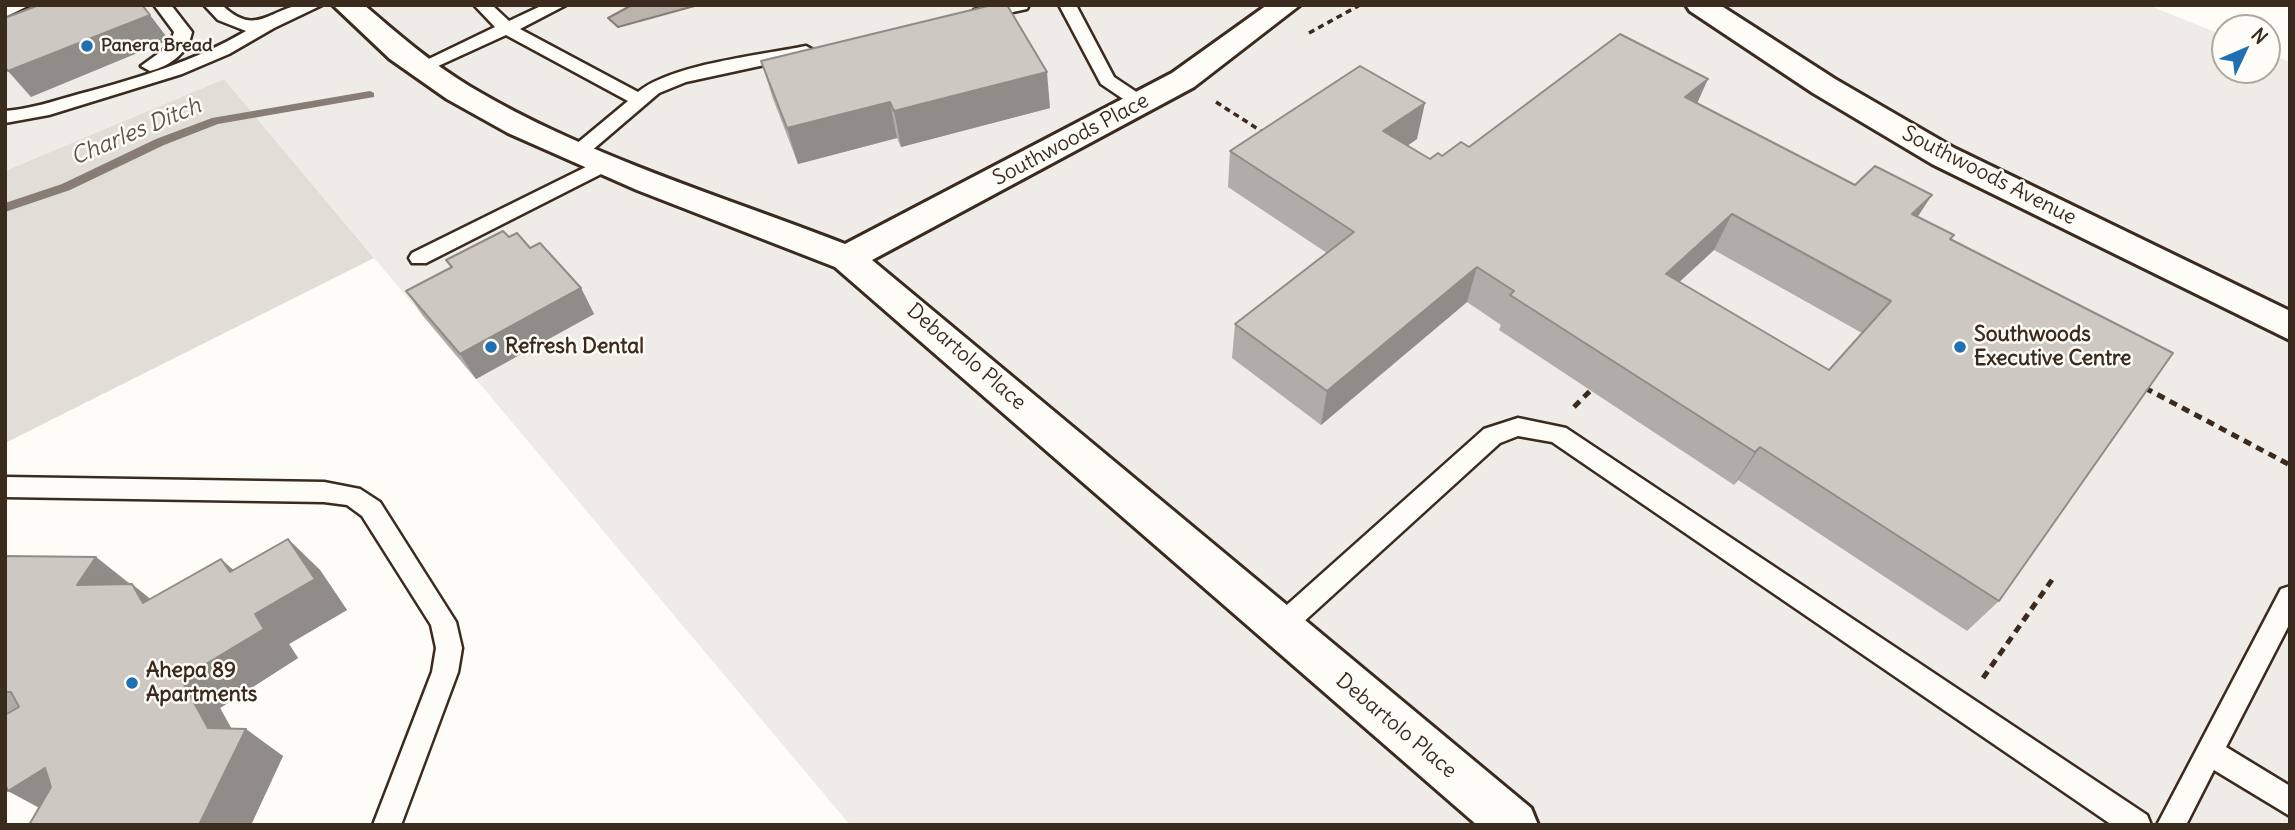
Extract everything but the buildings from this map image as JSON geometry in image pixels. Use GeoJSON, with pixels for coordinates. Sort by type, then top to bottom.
{"type":"FeatureCollection","features":[{"type":"Feature","properties":{"kind":"street","name":"Debartolo Place"},"geometry":{"type":"LineString","coordinates":[[347,5],[387,44],[419,68],[514,126],[590,159],[757,220],[847,258],[921,318],[1279,628],[1514,825]]}},
{"type":"Feature","properties":{"kind":"street","name":"Southwoods Place"},"geometry":{"type":"LineString","coordinates":[[847,258],[1185,79],[1286,5]]}},
{"type":"Feature","properties":{"kind":"street","name":"Southwoods Avenue"},"geometry":{"type":"LineString","coordinates":[[1700,5],[1824,86],[1943,156],[2290,327]]}},
{"type":"Feature","properties":{"kind":"lane"},"geometry":{"type":"LineString","coordinates":[[5,12],[22,5]]}},
{"type":"Feature","properties":{"kind":"lane"},"geometry":{"type":"LineString","coordinates":[[89,98],[103,85],[171,55],[182,43],[183,32],[162,5]]}},
{"type":"Feature","properties":{"kind":"lane"},"geometry":{"type":"LineString","coordinates":[[212,5],[225,21],[246,27],[266,26]]}},
{"type":"Feature","properties":{"kind":"lane"},"geometry":{"type":"LineString","coordinates":[[5,117],[24,116],[110,94],[241,42],[266,26],[314,5]]}},
{"type":"Feature","properties":{"kind":"lane"},"geometry":{"type":"LineString","coordinates":[[482,5],[506,28],[638,99]]}},
{"type":"Feature","properties":{"kind":"lane"},"geometry":{"type":"LineString","coordinates":[[419,68],[558,5]]}},
{"type":"Feature","properties":{"kind":"lane"},"geometry":{"type":"LineString","coordinates":[[967,17],[1021,5]]}},
{"type":"Feature","properties":{"kind":"lane"},"geometry":{"type":"LineString","coordinates":[[1067,5],[1107,80],[1141,103]]}},
{"type":"Feature","properties":{"kind":"lane"},"geometry":{"type":"LineString","coordinates":[[419,258],[590,159],[638,99],[653,89],[681,77],[831,46]]}},
{"type":"Feature","properties":{"kind":"lane"},"geometry":{"type":"LineString","coordinates":[[1279,628],[1492,436],[1518,427],[1558,433],[2137,825]]}},
{"type":"Feature","properties":{"kind":"lane"},"geometry":{"type":"LineString","coordinates":[[5,487],[324,492],[352,496],[372,509],[443,622],[449,648],[445,672],[387,825]]}},
{"type":"Feature","properties":{"kind":"lane"},"geometry":{"type":"LineString","coordinates":[[2171,825],[2290,597]]}},
{"type":"Feature","properties":{"kind":"lane"},"geometry":{"type":"LineString","coordinates":[[2210,751],[2290,802]]}},
{"type":"Feature","properties":{"kind":"path"},"geometry":{"type":"LineString","coordinates":[[1222,106],[1275,141]]}},
{"type":"Feature","properties":{"kind":"path"},"geometry":{"type":"LineString","coordinates":[[2142,386],[2290,464]]}},
{"type":"Feature","properties":{"kind":"path"},"geometry":{"type":"LineString","coordinates":[[1976,687],[2054,577]]}},
{"type":"Feature","properties":{"kind":"shaded area"},"geometry":{"type":"Polygon","coordinates":[[[5,5],[2148,5],[2211,30],[2211,84],[2281,84],[2281,58],[2290,62],[2290,825],[850,825],[224,79],[5,171],[5,5]]]}},
{"type":"Feature","properties":{"kind":"shaded area"},"geometry":{"type":"Polygon","coordinates":[[[632,5],[698,5],[618,27],[608,18],[632,5]]]}},
{"type":"Feature","properties":{"kind":"shaded area"},"geometry":{"type":"Polygon","coordinates":[[[224,79],[374,258],[5,443],[5,171],[224,79]]]}},
{"type":"Feature","properties":{"kind":"waterway","name":"Charles Ditch"},"geometry":{"type":"LineString","coordinates":[[5,208],[66,187],[160,142],[216,121],[370,95]]}},
{"type":"Feature","properties":{"kind":"place","name":"Panera Bread"},"geometry":{"type":"Point","coordinates":[87,46]}},
{"type":"Feature","properties":{"kind":"place","name":"Refresh Dental"},"geometry":{"type":"Point","coordinates":[491,347]}},
{"type":"Feature","properties":{"kind":"place","name":"Southwoods Executive Centre"},"geometry":{"type":"Point","coordinates":[1960,347]}},
{"type":"Feature","properties":{"kind":"place","name":"Ahepa 89 Apartments"},"geometry":{"type":"Point","coordinates":[132,683]}}]}
